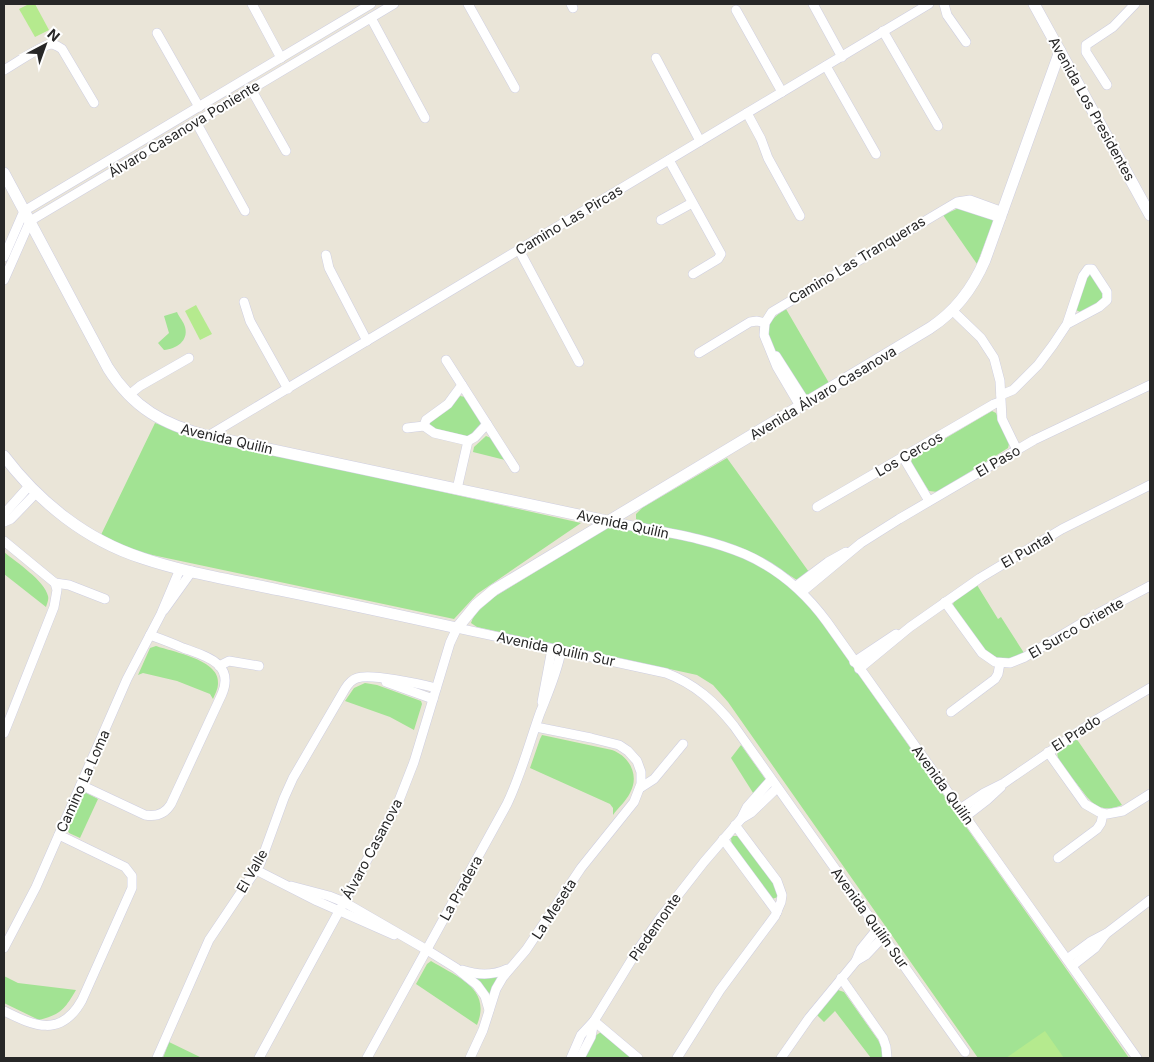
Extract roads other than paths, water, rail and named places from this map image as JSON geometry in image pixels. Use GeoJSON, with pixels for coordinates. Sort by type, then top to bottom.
{"type":"FeatureCollection","features":[{"type":"Feature","properties":{"kind":"street"},"geometry":{"type":"LineString","coordinates":[[252,4],[281,58]]}},
{"type":"Feature","properties":{"kind":"street","name":"Álvaro Casanova Poniente"},"geometry":{"type":"LineString","coordinates":[[27,216],[281,58],[359,7],[371,4]]}},
{"type":"Feature","properties":{"kind":"street","name":"Álvaro Casanova Poniente"},"geometry":{"type":"LineString","coordinates":[[27,216],[196,122],[394,4]]}},
{"type":"Feature","properties":{"kind":"street"},"geometry":{"type":"LineString","coordinates":[[468,4],[514,88]]}},
{"type":"Feature","properties":{"kind":"street"},"geometry":{"type":"LineString","coordinates":[[813,4],[842,57]]}},
{"type":"Feature","properties":{"kind":"street","name":"Camino Las Pircas"},"geometry":{"type":"LineString","coordinates":[[208,436],[929,4]]}},
{"type":"Feature","properties":{"kind":"street"},"geometry":{"type":"LineString","coordinates":[[944,4],[947,15],[966,42]]}},
{"type":"Feature","properties":{"kind":"street","name":"Avenida Los Presidentes"},"geometry":{"type":"LineString","coordinates":[[1034,4],[1150,215]]}},
{"type":"Feature","properties":{"kind":"street"},"geometry":{"type":"LineString","coordinates":[[1107,85],[1086,52],[1085,47],[1088,42],[1113,27],[1125,7],[1136,4]]}},
{"type":"Feature","properties":{"kind":"street"},"geometry":{"type":"LineString","coordinates":[[736,10],[782,92]]}},
{"type":"Feature","properties":{"kind":"street"},"geometry":{"type":"LineString","coordinates":[[371,18],[425,118]]}},
{"type":"Feature","properties":{"kind":"street"},"geometry":{"type":"LineString","coordinates":[[883,32],[938,126]]}},
{"type":"Feature","properties":{"kind":"street"},"geometry":{"type":"LineString","coordinates":[[157,33],[199,108]]}},
{"type":"Feature","properties":{"kind":"street"},"geometry":{"type":"LineString","coordinates":[[4,70],[42,48],[54,44],[62,49],[94,103]]}},
{"type":"Feature","properties":{"kind":"street","name":"Avenida Álvaro Casanova"},"geometry":{"type":"LineString","coordinates":[[457,628],[476,604],[494,590],[930,328],[953,311],[978,276],[1002,215],[1060,51]]}},
{"type":"Feature","properties":{"kind":"street"},"geometry":{"type":"LineString","coordinates":[[656,58],[700,141]]}},
{"type":"Feature","properties":{"kind":"street"},"geometry":{"type":"LineString","coordinates":[[826,66],[876,154]]}},
{"type":"Feature","properties":{"kind":"street"},"geometry":{"type":"LineString","coordinates":[[256,73],[262,82]]}},
{"type":"Feature","properties":{"kind":"street"},"geometry":{"type":"LineString","coordinates":[[251,89],[286,151]]}},
{"type":"Feature","properties":{"kind":"street"},"geometry":{"type":"LineString","coordinates":[[747,113],[761,139],[768,158],[800,216]]}},
{"type":"Feature","properties":{"kind":"street"},"geometry":{"type":"LineString","coordinates":[[196,122],[245,212]]}},
{"type":"Feature","properties":{"kind":"street"},"geometry":{"type":"LineString","coordinates":[[669,160],[721,254],[718,259],[693,274]]}},
{"type":"Feature","properties":{"kind":"street","name":"Avenida Quilín"},"geometry":{"type":"LineString","coordinates":[[4,173],[108,368],[129,395],[145,410],[164,422],[187,431],[208,436],[700,539],[730,547],[762,562],[799,589],[820,612],[1137,1058]]}},
{"type":"Feature","properties":{"kind":"street","name":"Camino Las Tranqueras"},"geometry":{"type":"LineString","coordinates":[[765,323],[776,309],[953,203],[970,200],[1002,215]]}},
{"type":"Feature","properties":{"kind":"street"},"geometry":{"type":"LineString","coordinates":[[661,220],[692,203]]}},
{"type":"Feature","properties":{"kind":"street"},"geometry":{"type":"LineString","coordinates":[[4,256],[27,216]]}},
{"type":"Feature","properties":{"kind":"street"},"geometry":{"type":"LineString","coordinates":[[4,280],[27,216]]}},
{"type":"Feature","properties":{"kind":"street"},"geometry":{"type":"LineString","coordinates":[[519,250],[579,362]]}},
{"type":"Feature","properties":{"kind":"street"},"geometry":{"type":"LineString","coordinates":[[326,255],[329,268],[368,340]]}},
{"type":"Feature","properties":{"kind":"street","name":"Los Cercos"},"geometry":{"type":"LineString","coordinates":[[817,507],[994,404],[1013,390],[1030,374],[1067,324],[1084,276],[1088,269],[1092,269],[1107,292],[1107,300],[1099,307],[1067,324]]}},
{"type":"Feature","properties":{"kind":"street"},"geometry":{"type":"LineString","coordinates":[[244,302],[250,321],[288,389]]}},
{"type":"Feature","properties":{"kind":"street"},"geometry":{"type":"LineString","coordinates":[[953,311],[975,332],[990,351],[999,373],[1002,419],[1017,450]]}},
{"type":"Feature","properties":{"kind":"street"},"geometry":{"type":"LineString","coordinates":[[699,352],[750,322],[765,323],[764,335],[771,350],[786,369],[803,404]]}},
{"type":"Feature","properties":{"kind":"street"},"geometry":{"type":"LineString","coordinates":[[129,395],[140,386],[189,358]]}},
{"type":"Feature","properties":{"kind":"street"},"geometry":{"type":"LineString","coordinates":[[446,360],[515,468]]}},
{"type":"Feature","properties":{"kind":"street"},"geometry":{"type":"LineString","coordinates":[[424,426],[426,420],[448,404],[462,385]]}},
{"type":"Feature","properties":{"kind":"street","name":"El Paso"},"geometry":{"type":"LineString","coordinates":[[799,589],[868,537],[929,501],[1017,450],[1091,412],[1150,385]]}},
{"type":"Feature","properties":{"kind":"street"},"geometry":{"type":"LineString","coordinates":[[407,428],[424,426],[434,432],[468,441],[475,438],[487,424]]}},
{"type":"Feature","properties":{"kind":"street"},"geometry":{"type":"LineString","coordinates":[[457,489],[468,441]]}},
{"type":"Feature","properties":{"kind":"street","name":"Avenida Quilín Sur"},"geometry":{"type":"LineString","coordinates":[[4,456],[32,490],[62,516],[97,538],[141,558],[192,571],[666,673],[695,687],[709,697],[725,715],[965,1052]]}},
{"type":"Feature","properties":{"kind":"street"},"geometry":{"type":"LineString","coordinates":[[903,457],[929,501]]}},
{"type":"Feature","properties":{"kind":"street","name":"El Puntal"},"geometry":{"type":"LineString","coordinates":[[857,665],[887,639],[910,626],[980,578],[1077,521],[1150,485]]}},
{"type":"Feature","properties":{"kind":"street"},"geometry":{"type":"LineString","coordinates":[[4,514],[32,490]]}},
{"type":"Feature","properties":{"kind":"street"},"geometry":{"type":"LineString","coordinates":[[4,522],[11,519],[32,490]]}},
{"type":"Feature","properties":{"kind":"street"},"geometry":{"type":"LineString","coordinates":[[4,541],[55,583],[69,585],[105,599]]}},
{"type":"Feature","properties":{"kind":"street","name":"Camino La Loma"},"geometry":{"type":"LineString","coordinates":[[4,948],[36,887],[127,680],[161,614],[180,568]]}},
{"type":"Feature","properties":{"kind":"street","name":"Camino La Loma"},"geometry":{"type":"LineString","coordinates":[[161,614],[192,571]]}},
{"type":"Feature","properties":{"kind":"street"},"geometry":{"type":"LineString","coordinates":[[4,733],[54,607],[57,590],[55,583]]}},
{"type":"Feature","properties":{"kind":"street","name":"El Surco Oriente"},"geometry":{"type":"LineString","coordinates":[[1000,663],[1014,662],[1025,658],[1097,614],[1150,586]]}},
{"type":"Feature","properties":{"kind":"street"},"geometry":{"type":"LineString","coordinates":[[945,602],[982,653],[990,660],[1000,663],[995,679],[951,712]]}},
{"type":"Feature","properties":{"kind":"street","name":"Álvaro Casanova"},"geometry":{"type":"LineString","coordinates":[[259,1058],[375,849],[398,803],[414,762],[450,643],[457,628]]}},
{"type":"Feature","properties":{"kind":"street"},"geometry":{"type":"LineString","coordinates":[[80,785],[153,816],[166,810],[171,804],[224,689],[225,678],[220,666],[209,657],[150,635]]}},
{"type":"Feature","properties":{"kind":"street","name":"La Pradera"},"geometry":{"type":"LineString","coordinates":[[367,1058],[504,810],[517,782],[541,713],[557,650]]}},
{"type":"Feature","properties":{"kind":"street"},"geometry":{"type":"LineString","coordinates":[[220,666],[232,660],[259,666]]}},
{"type":"Feature","properties":{"kind":"street","name":"El Valle"},"geometry":{"type":"LineString","coordinates":[[157,1058],[209,940],[263,858],[290,783],[348,684],[356,678],[368,676],[406,681],[436,688]]}},
{"type":"Feature","properties":{"kind":"street","name":"El Valle"},"geometry":{"type":"LineString","coordinates":[[376,678],[433,699]]}},
{"type":"Feature","properties":{"kind":"street","name":"El Prado"},"geometry":{"type":"LineString","coordinates":[[963,813],[984,793],[1004,783],[1096,720],[1150,688]]}},
{"type":"Feature","properties":{"kind":"street"},"geometry":{"type":"LineString","coordinates":[[536,727],[619,745],[631,754],[636,761],[641,772],[640,788]]}},
{"type":"Feature","properties":{"kind":"street","name":"La Meseta"},"geometry":{"type":"LineString","coordinates":[[470,1058],[489,1013],[498,985],[531,944],[561,897],[600,843],[634,802],[640,788],[652,782],[683,744]]}},
{"type":"Feature","properties":{"kind":"street"},"geometry":{"type":"LineString","coordinates":[[1048,752],[1085,804],[1103,814],[1123,811],[1150,794]]}},
{"type":"Feature","properties":{"kind":"street"},"geometry":{"type":"LineString","coordinates":[[641,772],[651,775],[659,773]]}},
{"type":"Feature","properties":{"kind":"street","name":"Piedemonte"},"geometry":{"type":"LineString","coordinates":[[571,1058],[582,1035],[594,1021],[674,898],[738,822],[747,807],[774,784]]}},
{"type":"Feature","properties":{"kind":"street"},"geometry":{"type":"LineString","coordinates":[[1058,858],[1096,829],[1101,823],[1103,814]]}},
{"type":"Feature","properties":{"kind":"street"},"geometry":{"type":"LineString","coordinates":[[676,1058],[720,990],[778,912],[782,898],[780,885],[738,822]]}},
{"type":"Feature","properties":{"kind":"street"},"geometry":{"type":"LineString","coordinates":[[4,1011],[37,1025],[49,1025],[64,1020],[72,1013],[82,1000],[131,892],[132,876],[128,869],[59,835]]}},
{"type":"Feature","properties":{"kind":"street"},"geometry":{"type":"LineString","coordinates":[[723,839],[778,912]]}},
{"type":"Feature","properties":{"kind":"street"},"geometry":{"type":"LineString","coordinates":[[256,870],[291,886],[339,912],[404,938],[427,950],[456,968],[482,990],[488,1002],[489,1013]]}},
{"type":"Feature","properties":{"kind":"street"},"geometry":{"type":"LineString","coordinates":[[291,886],[344,902],[380,921],[404,938]]}},
{"type":"Feature","properties":{"kind":"street"},"geometry":{"type":"LineString","coordinates":[[1070,962],[1095,948],[1107,933],[1150,900]]}},
{"type":"Feature","properties":{"kind":"street"},"geometry":{"type":"LineString","coordinates":[[781,1058],[809,1018],[856,961],[866,955],[881,932]]}},
{"type":"Feature","properties":{"kind":"street"},"geometry":{"type":"LineString","coordinates":[[456,968],[474,974],[486,975],[510,968]]}},
{"type":"Feature","properties":{"kind":"street"},"geometry":{"type":"LineString","coordinates":[[841,978],[883,1038],[887,1058]]}},
{"type":"Feature","properties":{"kind":"street"},"geometry":{"type":"LineString","coordinates":[[594,1021],[638,1058]]}},
{"type":"Feature","properties":{"kind":"street","name":"Piedemonte"},"geometry":{"type":"LineString","coordinates":[[580,1058],[591,1037],[594,1021]]}}]}
